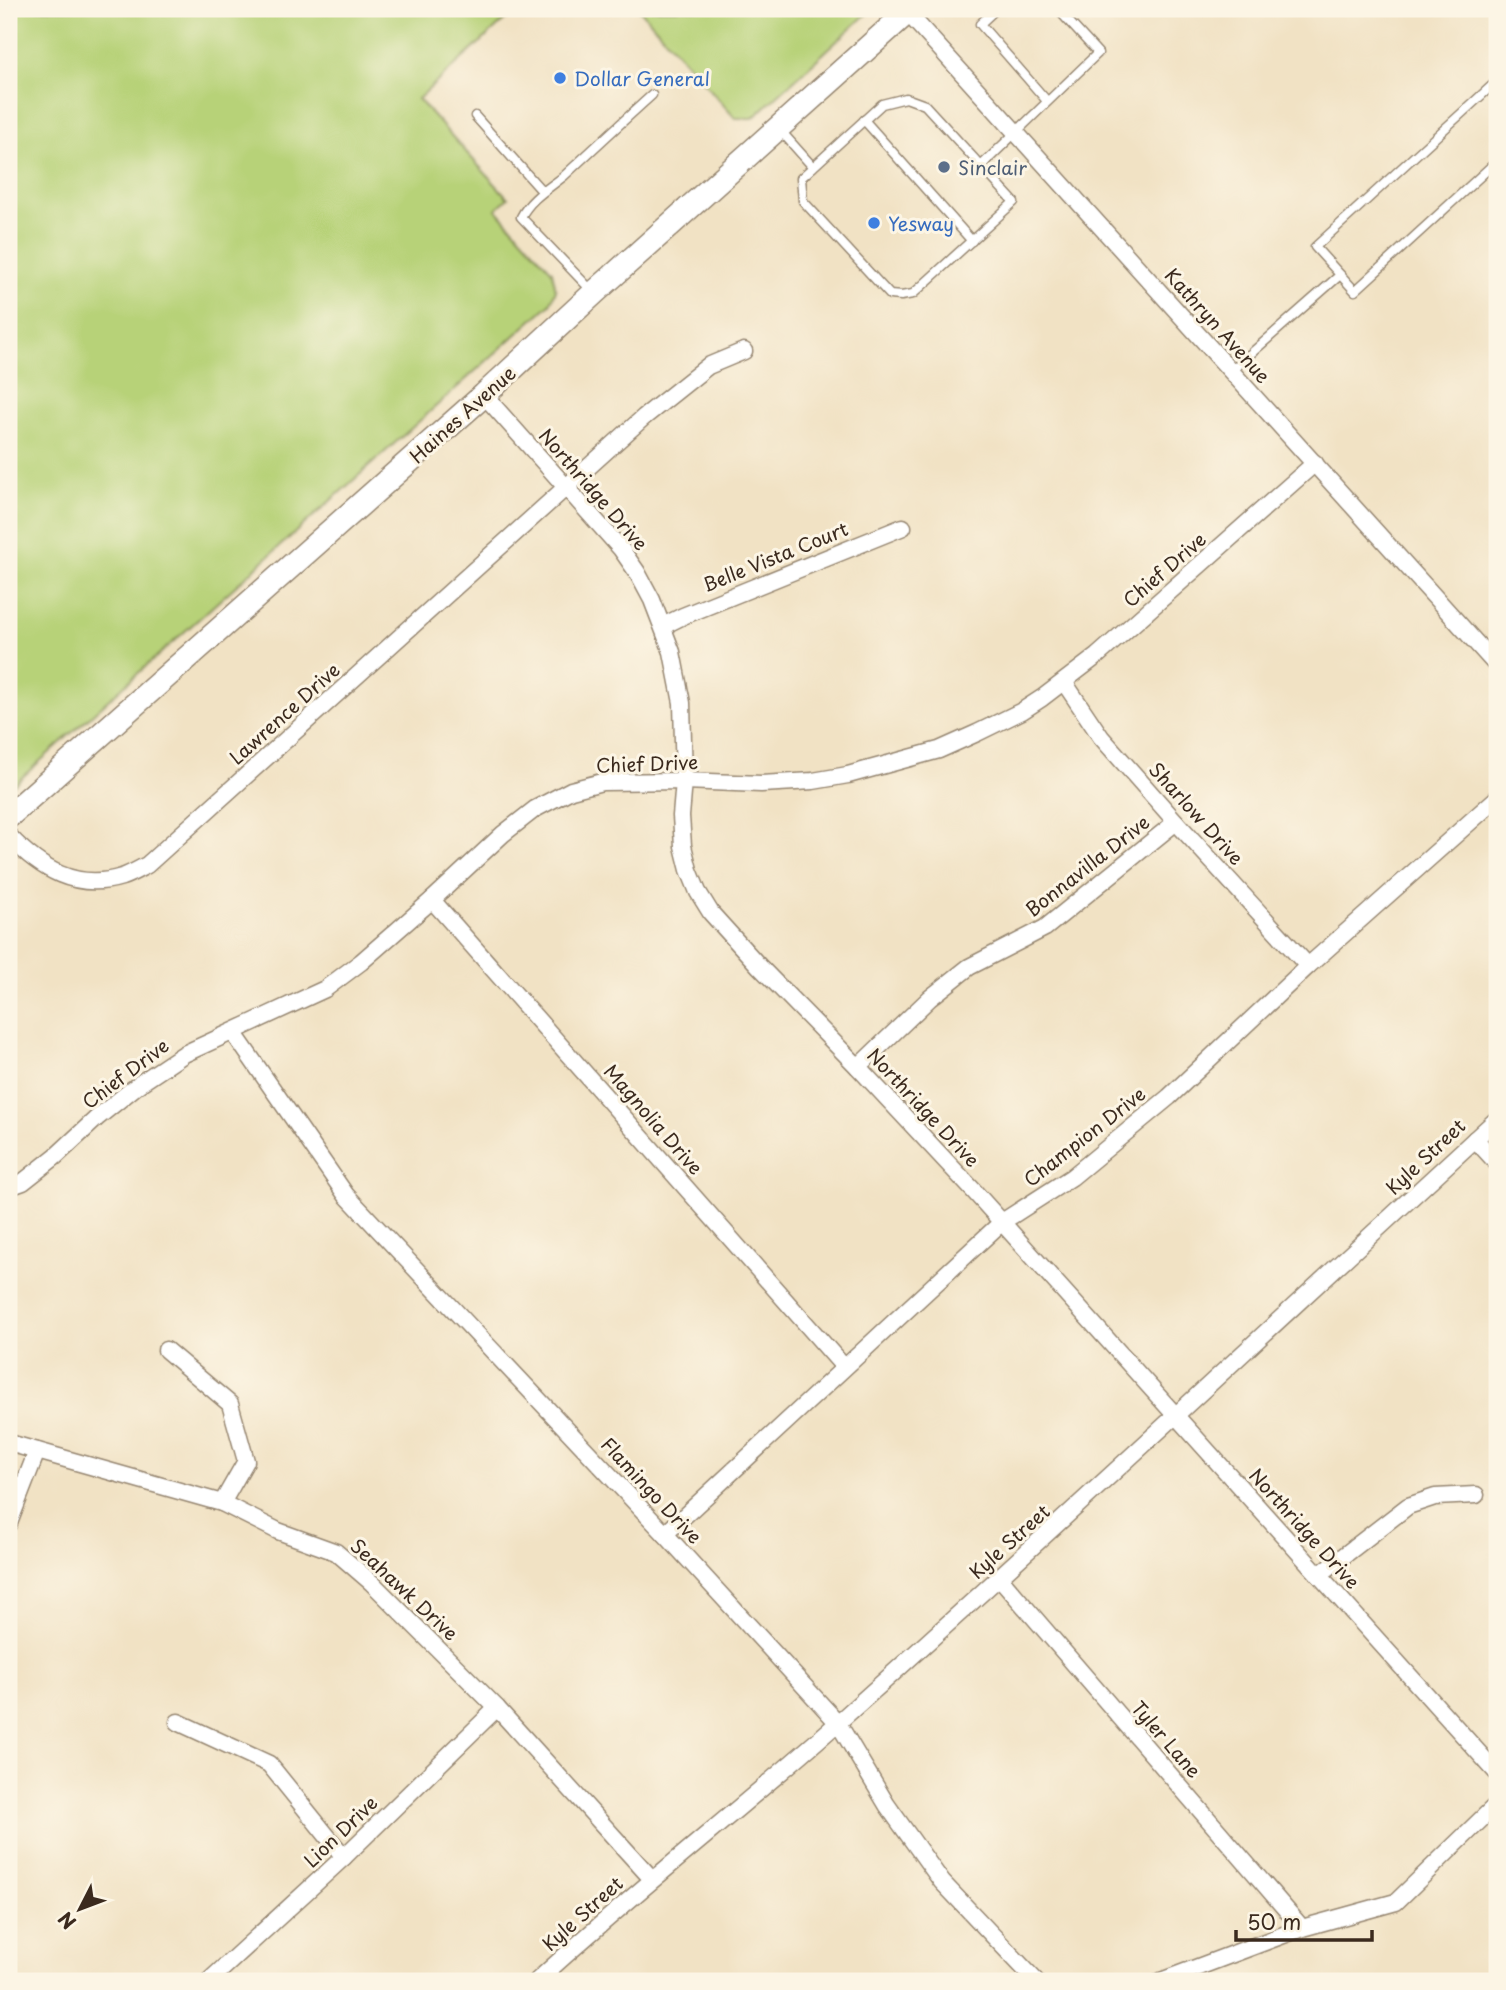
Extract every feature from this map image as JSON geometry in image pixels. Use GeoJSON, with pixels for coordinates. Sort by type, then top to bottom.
{"type":"FeatureCollection","features":[{"type":"Feature","properties":{"kind":"main road","name":"Haines Avenue"},"geometry":{"type":"LineString","coordinates":[[9,816],[484,395],[909,10]]}},
{"type":"Feature","properties":{"kind":"street","name":"Kathryn Avenue"},"geometry":{"type":"LineString","coordinates":[[909,10],[1497,666]]}},
{"type":"Feature","properties":{"kind":"street","name":"Lawrence Drive"},"geometry":{"type":"LineString","coordinates":[[9,836],[38,861],[60,875],[81,882],[124,877],[147,865],[680,387],[708,366],[744,351]]}},
{"type":"Feature","properties":{"kind":"street","name":"Northridge Drive"},"geometry":{"type":"LineString","coordinates":[[484,395],[621,549],[637,572],[663,626],[672,652],[681,703],[683,846],[698,892],[711,913],[1002,1222],[1497,1773]]}},
{"type":"Feature","properties":{"kind":"street","name":"Chief Drive"},"geometry":{"type":"LineString","coordinates":[[9,1187],[23,1182],[139,1084],[184,1055],[325,989],[361,962],[503,834],[535,809],[571,790],[602,782],[684,780],[761,784],[813,781],[848,775],[939,750],[1022,711],[1064,682],[1097,656],[1315,463]]}},
{"type":"Feature","properties":{"kind":"street","name":"Belle Vista Court"},"geometry":{"type":"LineString","coordinates":[[663,626],[903,527]]}},
{"type":"Feature","properties":{"kind":"street","name":"Sharlow Drive"},"geometry":{"type":"LineString","coordinates":[[1064,682],[1101,737],[1175,822],[1308,966]]}},
{"type":"Feature","properties":{"kind":"street","name":"Champion Drive"},"geometry":{"type":"LineString","coordinates":[[665,1534],[1002,1222],[1072,1177],[1169,1097],[1308,966],[1497,798]]}},
{"type":"Feature","properties":{"kind":"street","name":"Bonnavilla Drive"},"geometry":{"type":"LineString","coordinates":[[858,1067],[930,998],[969,967],[1045,928],[1175,822]]}},
{"type":"Feature","properties":{"kind":"street","name":"Magnolia Drive"},"geometry":{"type":"LineString","coordinates":[[432,900],[844,1367]]}},
{"type":"Feature","properties":{"kind":"street","name":"Flamingo Drive"},"geometry":{"type":"LineString","coordinates":[[233,1032],[346,1195],[665,1534],[838,1723],[887,1805],[942,1882],[1036,1981]]}},
{"type":"Feature","properties":{"kind":"street","name":"Kyle Street"},"geometry":{"type":"LineString","coordinates":[[537,1981],[652,1879],[838,1723],[1000,1578],[1497,1118]]}},
{"type":"Feature","properties":{"kind":"street"},"geometry":{"type":"LineString","coordinates":[[1475,1139],[1497,1163]]}},
{"type":"Feature","properties":{"kind":"street"},"geometry":{"type":"LineString","coordinates":[[166,1350],[230,1404],[246,1461],[222,1503]]}},
{"type":"Feature","properties":{"kind":"street","name":"Seahawk Drive"},"geometry":{"type":"LineString","coordinates":[[9,1443],[222,1503],[278,1531],[336,1552],[372,1583],[497,1707],[652,1879]]}},
{"type":"Feature","properties":{"kind":"street"},"geometry":{"type":"LineString","coordinates":[[9,1523],[37,1451]]}},
{"type":"Feature","properties":{"kind":"street"},"geometry":{"type":"LineString","coordinates":[[1319,1575],[1408,1506],[1435,1497],[1476,1495]]}},
{"type":"Feature","properties":{"kind":"street","name":"Tyler Lane"},"geometry":{"type":"LineString","coordinates":[[1000,1578],[1302,1928]]}},
{"type":"Feature","properties":{"kind":"street","name":"Lion Drive"},"geometry":{"type":"LineString","coordinates":[[209,1981],[344,1857],[497,1707]]}},
{"type":"Feature","properties":{"kind":"street"},"geometry":{"type":"LineString","coordinates":[[178,1722],[269,1764],[344,1857]]}},
{"type":"Feature","properties":{"kind":"street"},"geometry":{"type":"LineString","coordinates":[[1161,1981],[1302,1928],[1396,1902],[1497,1804]]}},
{"type":"Feature","properties":{"kind":"lane"},"geometry":{"type":"LineString","coordinates":[[996,9],[980,24],[1047,101]]}},
{"type":"Feature","properties":{"kind":"lane"},"geometry":{"type":"LineString","coordinates":[[981,166],[1098,53],[1063,15]]}},
{"type":"Feature","properties":{"kind":"lane"},"geometry":{"type":"LineString","coordinates":[[1497,81],[1315,247],[1355,291],[1497,161]]}},
{"type":"Feature","properties":{"kind":"lane"},"geometry":{"type":"LineString","coordinates":[[594,293],[522,217],[526,208],[542,191],[561,178],[652,95]]}},
{"type":"Feature","properties":{"kind":"lane"},"geometry":{"type":"LineString","coordinates":[[906,98],[925,105],[981,166],[1014,202],[913,294],[890,295],[803,201],[801,178],[881,104],[906,98]]}},
{"type":"Feature","properties":{"kind":"lane"},"geometry":{"type":"LineString","coordinates":[[475,116],[542,191]]}},
{"type":"Feature","properties":{"kind":"lane"},"geometry":{"type":"LineString","coordinates":[[864,120],[971,241]]}},
{"type":"Feature","properties":{"kind":"lane"},"geometry":{"type":"LineString","coordinates":[[779,129],[813,167]]}},
{"type":"Feature","properties":{"kind":"lane"},"geometry":{"type":"LineString","coordinates":[[1231,371],[1340,275]]}},
{"type":"Feature","properties":{"kind":"path"},"geometry":{"type":"LineString","coordinates":[[937,13],[942,9]]}},
{"type":"Feature","properties":{"kind":"green space"},"geometry":{"type":"Polygon","coordinates":[[[9,9],[517,9],[418,99],[508,198],[496,209],[552,271],[556,290],[550,304],[9,789],[9,9]]]}},
{"type":"Feature","properties":{"kind":"green space"},"geometry":{"type":"Polygon","coordinates":[[[639,9],[872,9],[753,118],[735,118],[639,9]]]}},
{"type":"Feature","properties":{"kind":"place","name":"Dollar General"},"geometry":{"type":"Point","coordinates":[560,78]}},
{"type":"Feature","properties":{"kind":"place","name":"Sinclair"},"geometry":{"type":"Point","coordinates":[944,167]}},
{"type":"Feature","properties":{"kind":"place","name":"Yesway"},"geometry":{"type":"Point","coordinates":[874,223]}}]}
